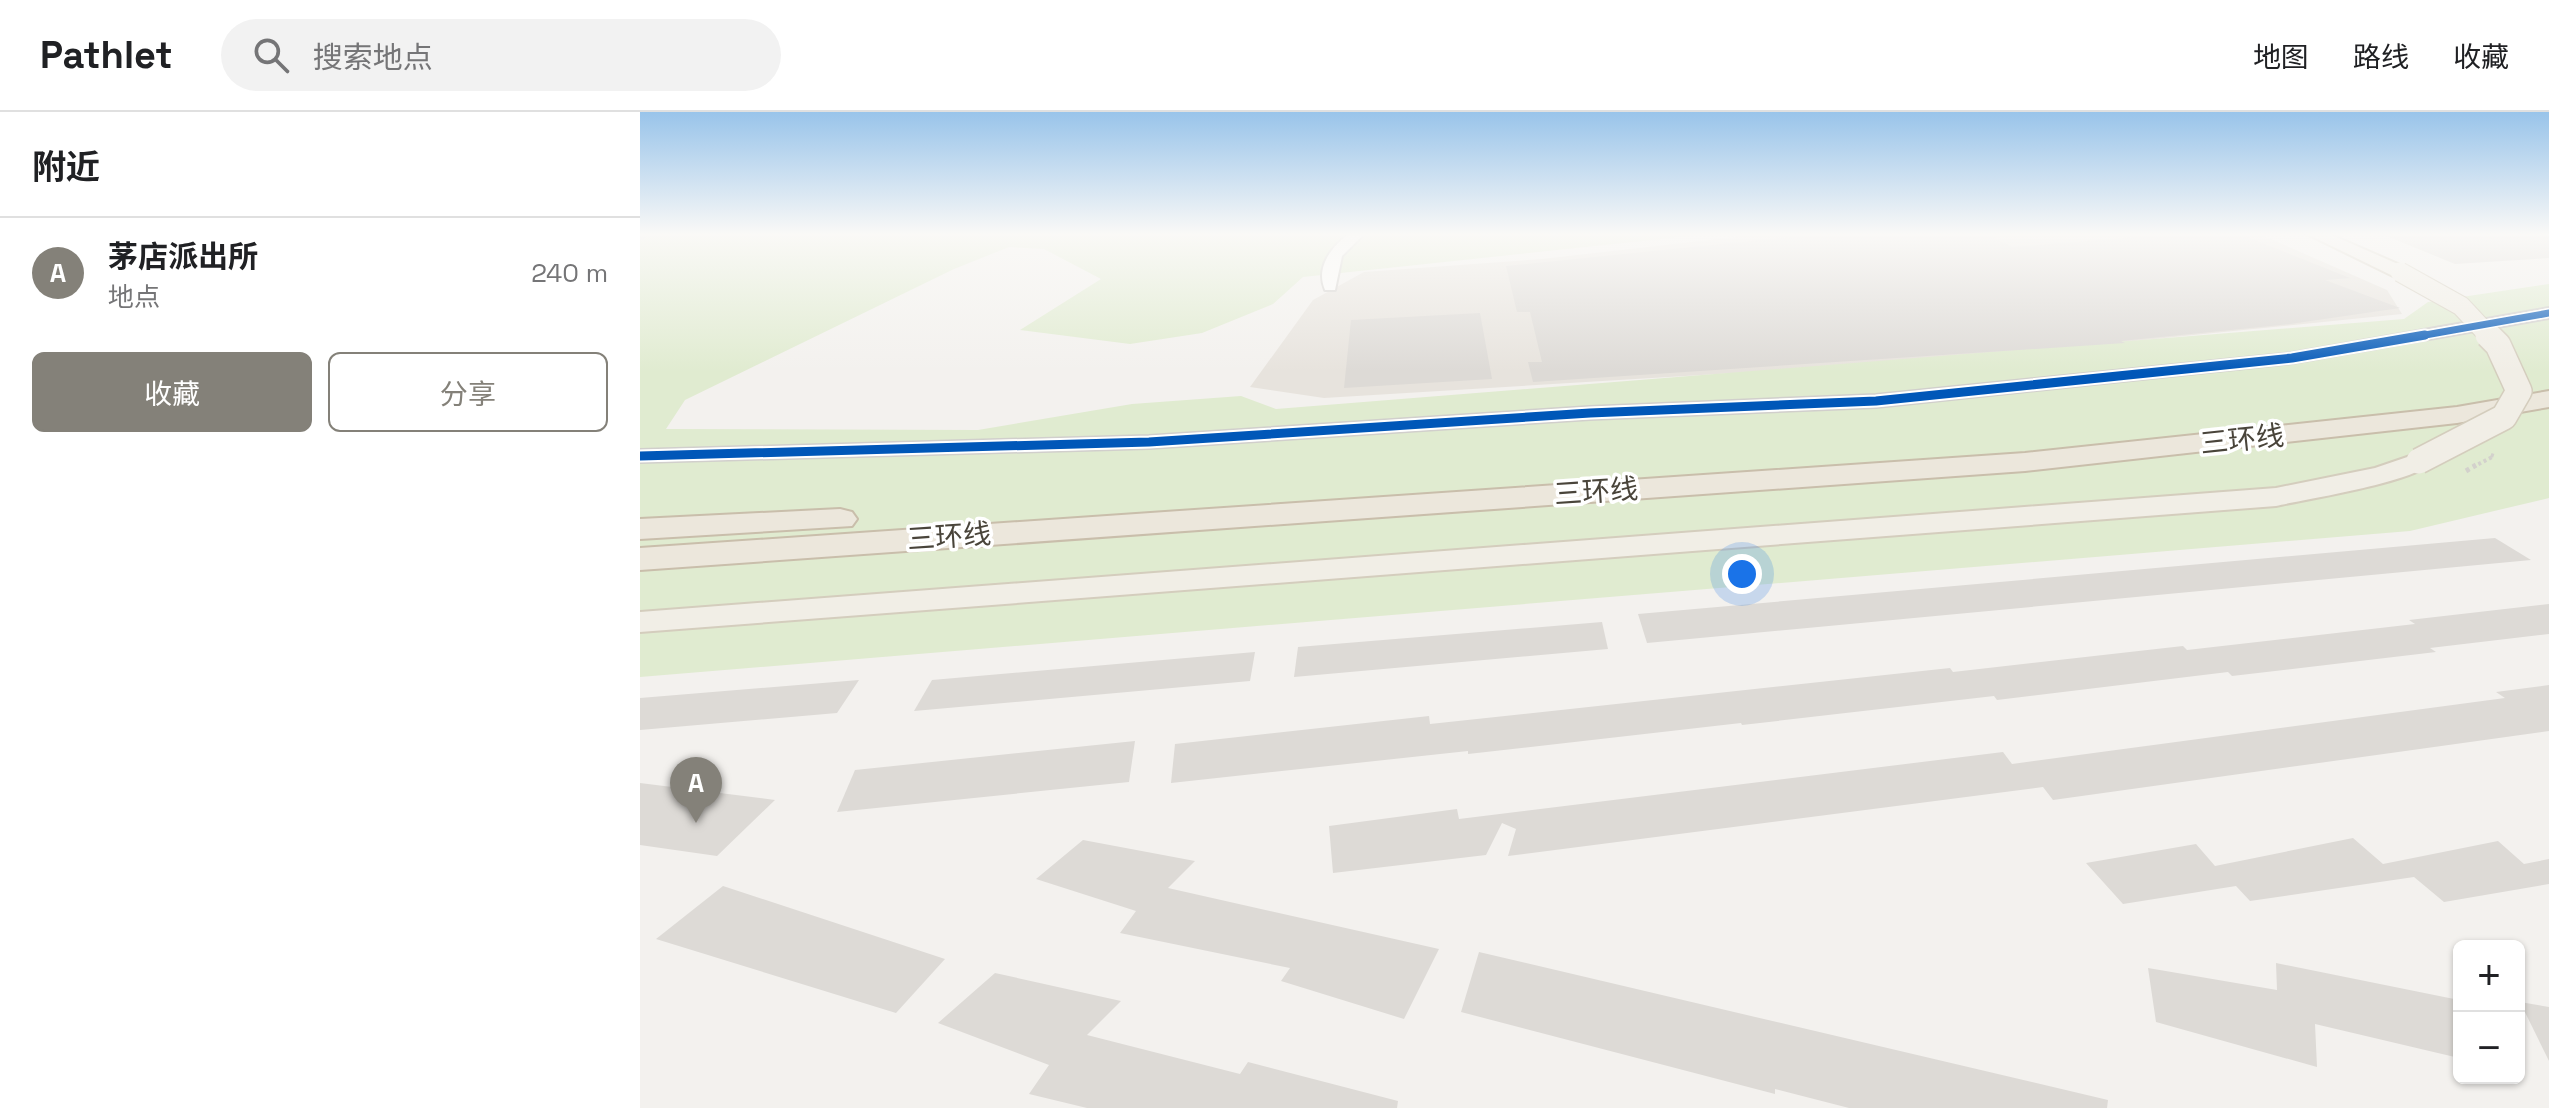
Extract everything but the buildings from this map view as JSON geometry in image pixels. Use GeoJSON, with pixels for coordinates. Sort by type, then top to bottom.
{"type":"FeatureCollection","features":[{"type":"Feature","properties":{"kind":"highway"},"geometry":{"type":"LineString","coordinates":[[2444,409],[2549,373]]}},
{"type":"Feature","properties":{"kind":"highway","name":"三环线"},"geometry":{"type":"LineString","coordinates":[[640,559],[2025,462],[2444,409],[2549,381]]}},
{"type":"Feature","properties":{"kind":"highway","name":"三环线"},"geometry":{"type":"LineString","coordinates":[[640,531],[2005,444],[2549,402]]}},
{"type":"Feature","properties":{"kind":"highway"},"geometry":{"type":"LineString","coordinates":[[640,569],[1257,525],[1363,507]]}},
{"type":"Feature","properties":{"kind":"main road"},"geometry":{"type":"LineString","coordinates":[[640,622],[2276,497],[2382,475],[2419,461],[2504,417],[2519,391],[2498,345],[2461,306],[2413,279]]}},
{"type":"Feature","properties":{"kind":"street"},"geometry":{"type":"LineString","coordinates":[[1329,279],[1330,287]]}},
{"type":"Feature","properties":{"kind":"street"},"geometry":{"type":"LineString","coordinates":[[640,456],[1149,442],[1590,413],[1876,401],[2292,358],[2549,313]]}},
{"type":"Feature","properties":{"kind":"shaded area"},"geometry":{"type":"Polygon","coordinates":[[[1350,279],[2363,279],[2387,290],[2402,314],[1934,361],[1324,398],[1250,387],[1313,300],[1350,279]]]}},
{"type":"Feature","properties":{"kind":"green space"},"geometry":{"type":"Polygon","coordinates":[[[640,279],[932,279],[685,400],[666,429],[978,430],[1132,404],[1241,396],[1276,409],[2404,319],[2428,302],[2549,284],[2549,498],[2410,531],[640,677],[640,279]]]}},
{"type":"Feature","properties":{"kind":"green space"},"geometry":{"type":"Polygon","coordinates":[[[1100,279],[1300,279],[1273,304],[1202,333],[1130,344],[1020,330],[1100,279]]]}},
{"type":"Feature","properties":{"kind":"cycle path"},"geometry":{"type":"LineString","coordinates":[[640,456],[1149,442],[1590,413],[1876,401],[2292,358],[2549,313]]}},
{"type":"Feature","properties":{"kind":"place","name":"茅店派出所"},"geometry":{"type":"Point","coordinates":[696,823]}}]}
